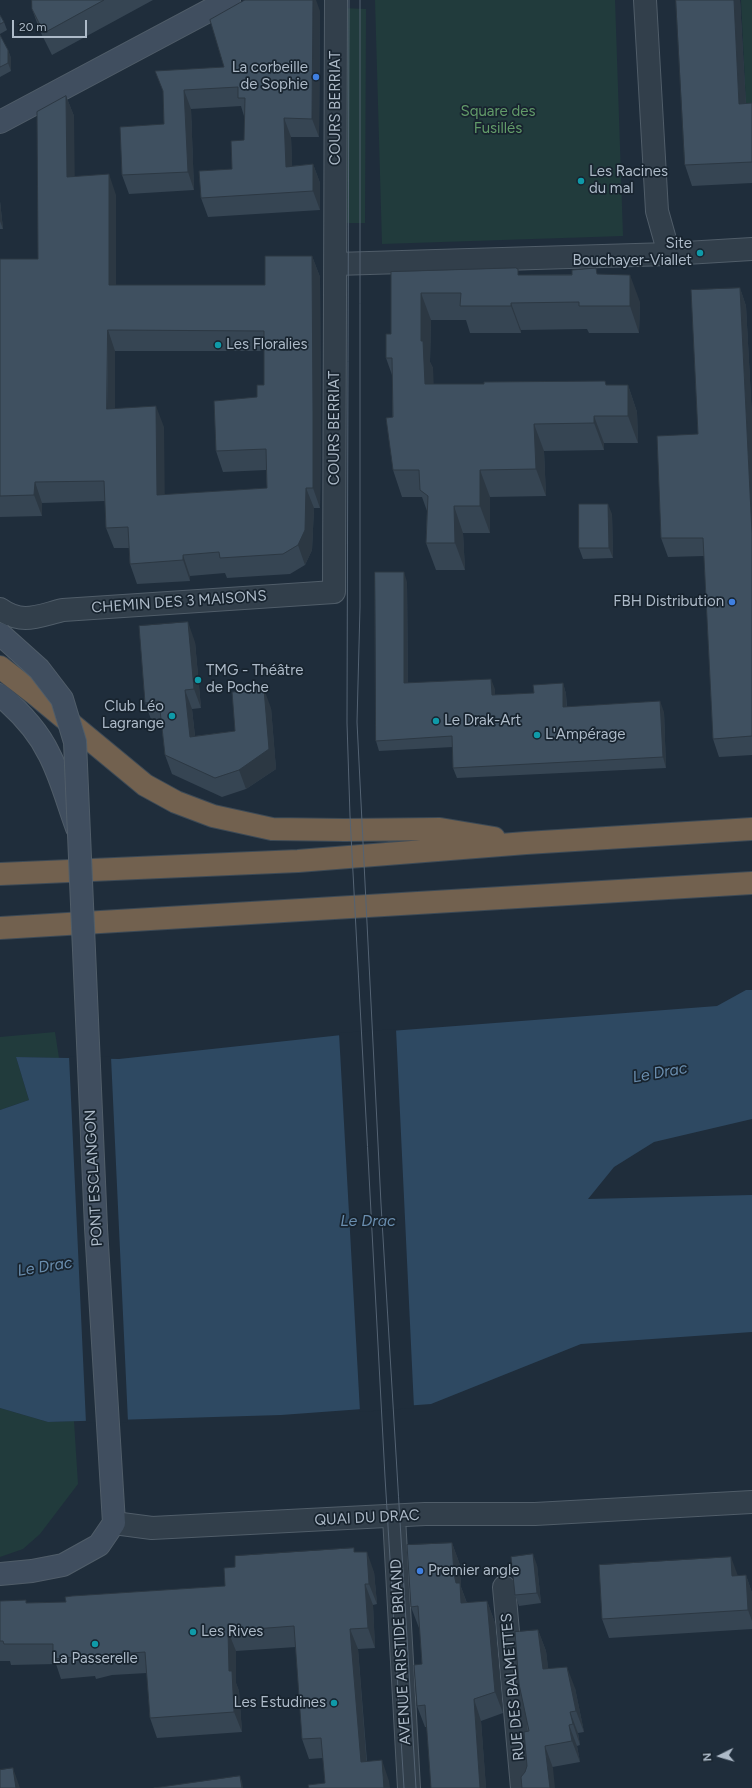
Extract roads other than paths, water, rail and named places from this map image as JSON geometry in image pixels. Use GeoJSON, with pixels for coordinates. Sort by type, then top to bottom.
{"type":"FeatureCollection","features":[{"type":"Feature","properties":{"kind":"highway"},"geometry":{"type":"LineString","coordinates":[[0,667],[145,784],[176,802],[213,816],[272,829],[440,829],[526,843]]}},
{"type":"Feature","properties":{"kind":"highway"},"geometry":{"type":"LineString","coordinates":[[0,874],[298,861],[526,843],[752,830]]}},
{"type":"Feature","properties":{"kind":"highway"},"geometry":{"type":"LineString","coordinates":[[5,929],[752,883]]}},
{"type":"Feature","properties":{"kind":"street"},"geometry":{"type":"LineString","coordinates":[[0,122],[229,0]]}},
{"type":"Feature","properties":{"kind":"street","name":"COURS BERRIAT"},"geometry":{"type":"LineString","coordinates":[[334,592],[336,0]]}},
{"type":"Feature","properties":{"kind":"street"},"geometry":{"type":"LineString","coordinates":[[645,0],[657,211],[669,254]]}},
{"type":"Feature","properties":{"kind":"street"},"geometry":{"type":"LineString","coordinates":[[336,264],[669,254],[752,249]]}},
{"type":"Feature","properties":{"kind":"street","name":"CHEMIN DES 3 MAISONS"},"geometry":{"type":"LineString","coordinates":[[0,608],[10,616],[25,619],[63,610],[334,592]]}},
{"type":"Feature","properties":{"kind":"street","name":"PONT ESCLANGON"},"geometry":{"type":"LineString","coordinates":[[0,634],[39,669],[62,699],[74,742],[95,1220],[110,1485],[114,1523]]}},
{"type":"Feature","properties":{"kind":"street"},"geometry":{"type":"LineString","coordinates":[[0,695],[13,706],[31,727],[49,753],[79,833]]}},
{"type":"Feature","properties":{"kind":"street","name":"QUAI DU DRAC"},"geometry":{"type":"LineString","coordinates":[[114,1523],[152,1528],[394,1517],[425,1514],[535,1514],[752,1502]]}},
{"type":"Feature","properties":{"kind":"street","name":"AVENUE ARISTIDE BRIAND"},"geometry":{"type":"LineString","coordinates":[[394,1517],[409,1788]]}},
{"type":"Feature","properties":{"kind":"street"},"geometry":{"type":"LineString","coordinates":[[0,1574],[32,1571],[64,1565],[99,1545],[114,1523]]}},
{"type":"Feature","properties":{"kind":"street","name":"RUE DES BALMETTES"},"geometry":{"type":"LineString","coordinates":[[504,1586],[522,1788]]}},
{"type":"Feature","properties":{"kind":"water","name":"Le Drac"},"geometry":{"type":"Polygon","coordinates":[[[746,990],[752,990],[752,1119],[654,1142],[614,1167],[588,1199],[752,1195],[752,1332],[581,1344],[431,1404],[281,1415],[48,1422],[0,1408],[0,1110],[29,1100],[16,1057],[119,1059],[351,1034],[717,1006],[746,990]]]}},
{"type":"Feature","properties":{"kind":"tram line"},"geometry":{"type":"LineString","coordinates":[[349,0],[347,723],[350,816],[385,1477],[404,1788]]}},
{"type":"Feature","properties":{"kind":"tram line"},"geometry":{"type":"LineString","coordinates":[[360,0],[360,607],[357,722],[381,1204],[416,1788]]}},
{"type":"Feature","properties":{"kind":"place","name":"La corbeille de Sophie"},"geometry":{"type":"Point","coordinates":[316,77]}},
{"type":"Feature","properties":{"kind":"place","name":"Les Racines du mal"},"geometry":{"type":"Point","coordinates":[581,181]}},
{"type":"Feature","properties":{"kind":"place","name":"Site Bouchayer-Viallet"},"geometry":{"type":"Point","coordinates":[700,253]}},
{"type":"Feature","properties":{"kind":"place","name":"Les Floralies"},"geometry":{"type":"Point","coordinates":[218,345]}},
{"type":"Feature","properties":{"kind":"place","name":"FBH Distribution"},"geometry":{"type":"Point","coordinates":[732,602]}},
{"type":"Feature","properties":{"kind":"place","name":"TMG - Théâtre de Poche"},"geometry":{"type":"Point","coordinates":[198,680]}},
{"type":"Feature","properties":{"kind":"place","name":"Club Léo Lagrange"},"geometry":{"type":"Point","coordinates":[172,716]}},
{"type":"Feature","properties":{"kind":"place","name":"Le Drak-Art"},"geometry":{"type":"Point","coordinates":[436,721]}},
{"type":"Feature","properties":{"kind":"place","name":"L'Ampérage"},"geometry":{"type":"Point","coordinates":[537,735]}},
{"type":"Feature","properties":{"kind":"place","name":"Premier angle"},"geometry":{"type":"Point","coordinates":[420,1571]}},
{"type":"Feature","properties":{"kind":"place","name":"Les Rives"},"geometry":{"type":"Point","coordinates":[193,1632]}},
{"type":"Feature","properties":{"kind":"place","name":"La Passerelle"},"geometry":{"type":"Point","coordinates":[95,1644]}},
{"type":"Feature","properties":{"kind":"place","name":"Les Estudines"},"geometry":{"type":"Point","coordinates":[334,1703]}},
{"type":"Feature","properties":{"kind":"park label","name":"Square des Fusillés"},"geometry":{"type":"Point","coordinates":[498,120]}}]}
